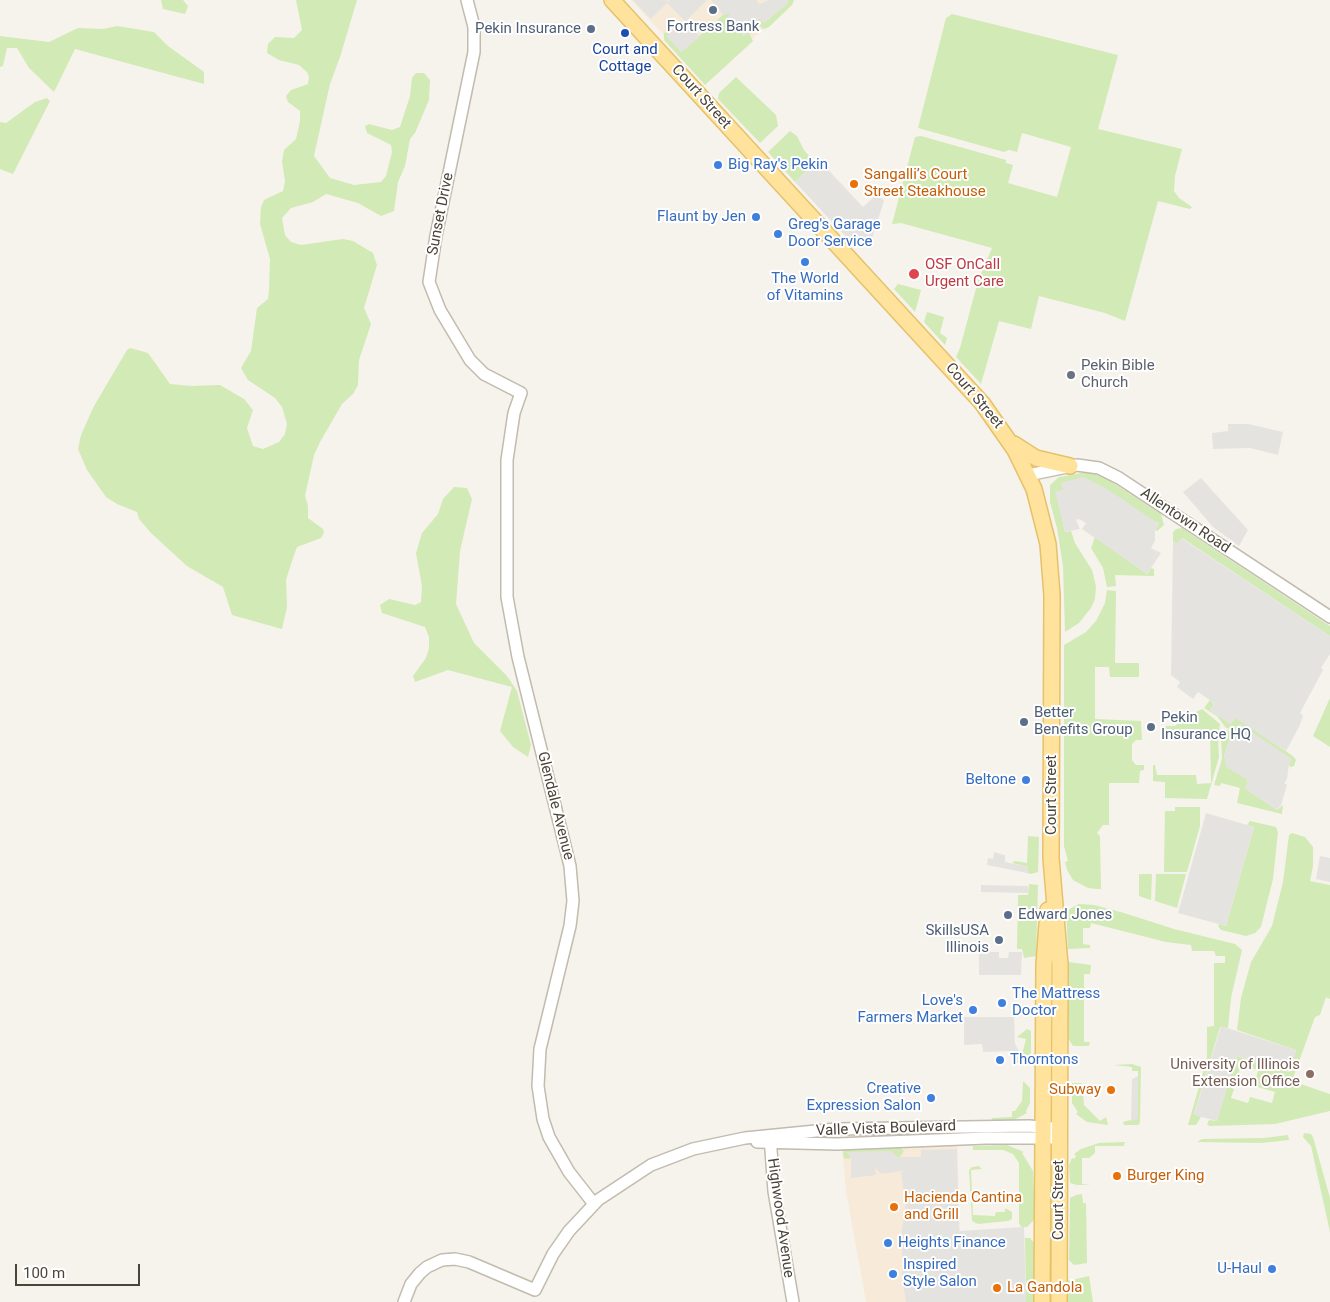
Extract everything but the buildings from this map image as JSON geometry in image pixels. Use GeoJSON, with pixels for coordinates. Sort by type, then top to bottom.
{"type":"FeatureCollection","features":[{"type":"Feature","properties":{"kind":"main road","name":"Court Street"},"geometry":{"type":"LineString","coordinates":[[612,0],[974,393],[1009,441],[1028,475],[1046,528],[1051,568],[1052,858],[1060,965],[1059,1302]]}},
{"type":"Feature","properties":{"kind":"main road","name":"Court Street"},"geometry":{"type":"LineString","coordinates":[[617,0],[648,39]]}},
{"type":"Feature","properties":{"kind":"main road"},"geometry":{"type":"LineString","coordinates":[[1009,441],[1036,458],[1070,466]]}},
{"type":"Feature","properties":{"kind":"main road","name":"Court Street"},"geometry":{"type":"LineString","coordinates":[[1042,1302],[1047,1132],[1044,964],[1052,858]]}},
{"type":"Feature","properties":{"kind":"street","name":"Sunset Drive"},"geometry":{"type":"LineString","coordinates":[[467,0],[474,27],[474,52],[436,236],[429,282],[437,305],[470,360],[484,374],[521,393]]}},
{"type":"Feature","properties":{"kind":"street","name":"Glendale Avenue"},"geometry":{"type":"LineString","coordinates":[[521,393],[514,414],[507,460],[507,597],[518,657],[570,866],[573,902],[570,926],[540,1049],[538,1086],[543,1119],[550,1138],[569,1172],[594,1204]]}},
{"type":"Feature","properties":{"kind":"street","name":"Allentown Road"},"geometry":{"type":"LineString","coordinates":[[1028,475],[1077,465],[1099,468],[1119,478],[1330,617]]}},
{"type":"Feature","properties":{"kind":"street","name":"Valle Vista Boulevard"},"geometry":{"type":"LineString","coordinates":[[404,1302],[411,1284],[420,1274],[427,1267],[442,1260],[455,1259],[469,1262],[535,1290],[553,1254],[569,1231],[594,1204],[616,1187],[651,1165],[676,1154],[720,1142],[770,1138],[837,1144],[1047,1132]]}},
{"type":"Feature","properties":{"kind":"street","name":"Highwood Avenue"},"geometry":{"type":"LineString","coordinates":[[770,1138],[774,1191],[793,1302]]}},
{"type":"Feature","properties":{"kind":"shaded area"},"geometry":{"type":"Polygon","coordinates":[[[631,0],[790,0],[788,6],[746,45],[684,57],[631,0]]]}},
{"type":"Feature","properties":{"kind":"shaded area"},"geometry":{"type":"Polygon","coordinates":[[[633,0],[666,0],[668,2],[670,0],[707,0],[686,21],[700,37],[681,52],[666,36],[685,21],[667,3],[651,19],[633,0]]]}},
{"type":"Feature","properties":{"kind":"shaded area"},"geometry":{"type":"Polygon","coordinates":[[[711,0],[758,0],[757,2],[760,4],[769,0],[788,0],[787,4],[764,23],[758,19],[758,23],[744,36],[727,18],[731,13],[723,15],[711,0]]]}},
{"type":"Feature","properties":{"kind":"shaded area"},"geometry":{"type":"Polygon","coordinates":[[[819,160],[863,207],[877,194],[884,201],[871,241],[849,240],[795,182],[819,160]]]}},
{"type":"Feature","properties":{"kind":"shaded area"},"geometry":{"type":"Polygon","coordinates":[[[1228,424],[1248,424],[1283,432],[1278,455],[1250,448],[1213,449],[1212,433],[1228,431],[1228,424]]]}},
{"type":"Feature","properties":{"kind":"shaded area"},"geometry":{"type":"Polygon","coordinates":[[[1083,477],[1107,489],[1159,524],[1155,530],[1155,541],[1151,548],[1161,553],[1147,574],[1082,529],[1086,523],[1079,519],[1076,520],[1080,529],[1065,532],[1055,492],[1063,490],[1061,483],[1083,477]]]}},
{"type":"Feature","properties":{"kind":"shaded area"},"geometry":{"type":"Polygon","coordinates":[[[1201,478],[1248,530],[1239,546],[1213,527],[1183,492],[1201,478]]]}},
{"type":"Feature","properties":{"kind":"shaded area"},"geometry":{"type":"Polygon","coordinates":[[[1181,538],[1330,636],[1330,654],[1321,668],[1323,670],[1300,713],[1303,716],[1300,725],[1286,751],[1235,718],[1231,724],[1210,710],[1214,703],[1198,692],[1193,699],[1177,687],[1180,682],[1171,675],[1173,541],[1177,543],[1181,538]]]}},
{"type":"Feature","properties":{"kind":"shaded area"},"geometry":{"type":"Polygon","coordinates":[[[1240,724],[1292,759],[1289,764],[1287,779],[1284,783],[1287,785],[1281,805],[1277,810],[1244,788],[1248,784],[1247,779],[1226,767],[1224,756],[1232,732],[1240,724]]]}},
{"type":"Feature","properties":{"kind":"shaded area"},"geometry":{"type":"Polygon","coordinates":[[[1206,813],[1254,827],[1226,926],[1178,913],[1206,813]]]}},
{"type":"Feature","properties":{"kind":"shaded area"},"geometry":{"type":"Polygon","coordinates":[[[994,852],[1005,855],[1005,862],[1028,867],[1027,873],[987,865],[988,858],[993,859],[994,852]]]}},
{"type":"Feature","properties":{"kind":"shaded area"},"geometry":{"type":"Polygon","coordinates":[[[1320,856],[1330,858],[1330,882],[1316,879],[1320,856]]]}},
{"type":"Feature","properties":{"kind":"shaded area"},"geometry":{"type":"Polygon","coordinates":[[[981,885],[1028,886],[1028,893],[981,892],[981,885]]]}},
{"type":"Feature","properties":{"kind":"shaded area"},"geometry":{"type":"Polygon","coordinates":[[[979,952],[999,952],[999,958],[1008,958],[1009,952],[1022,952],[1021,975],[979,975],[979,952]]]}},
{"type":"Feature","properties":{"kind":"shaded area"},"geometry":{"type":"Polygon","coordinates":[[[964,1017],[1014,1017],[1015,1044],[1019,1051],[983,1052],[982,1044],[964,1045],[964,1017]]]}},
{"type":"Feature","properties":{"kind":"shaded area"},"geometry":{"type":"Polygon","coordinates":[[[1221,1026],[1296,1050],[1290,1072],[1237,1056],[1217,1121],[1194,1115],[1221,1026]]]}},
{"type":"Feature","properties":{"kind":"shaded area"},"geometry":{"type":"Polygon","coordinates":[[[1138,1076],[1138,1119],[1131,1121],[1132,1079],[1138,1076]]]}},
{"type":"Feature","properties":{"kind":"shaded area"},"geometry":{"type":"Polygon","coordinates":[[[957,1143],[960,1230],[976,1302],[866,1302],[846,1191],[842,1148],[957,1143]]]}},
{"type":"Feature","properties":{"kind":"shaded area"},"geometry":{"type":"Polygon","coordinates":[[[957,1149],[959,1231],[1024,1227],[1026,1302],[906,1302],[902,1278],[902,1229],[908,1199],[905,1200],[901,1172],[908,1170],[881,1174],[875,1167],[876,1175],[851,1178],[851,1157],[846,1152],[891,1151],[898,1157],[921,1157],[921,1150],[957,1149]]]}},
{"type":"Feature","properties":{"kind":"green space"},"geometry":{"type":"Polygon","coordinates":[[[161,0],[183,0],[188,6],[185,14],[163,9],[161,0]]]}},
{"type":"Feature","properties":{"kind":"green space"},"geometry":{"type":"Polygon","coordinates":[[[296,0],[357,0],[330,84],[314,156],[330,178],[354,185],[381,182],[386,176],[392,152],[391,145],[367,133],[365,126],[369,124],[392,130],[400,127],[410,96],[412,78],[416,73],[424,73],[430,80],[429,100],[415,133],[410,139],[405,166],[398,182],[394,211],[381,216],[358,203],[326,194],[313,202],[291,208],[282,218],[285,235],[291,242],[301,245],[343,239],[353,241],[373,253],[377,265],[364,308],[371,324],[359,360],[358,385],[353,394],[342,404],[320,442],[314,455],[305,496],[308,506],[308,518],[323,529],[324,533],[321,538],[297,547],[286,580],[287,607],[282,629],[232,615],[223,587],[187,566],[151,533],[139,519],[137,512],[117,504],[106,497],[87,470],[78,449],[81,435],[94,406],[130,348],[148,353],[170,384],[191,386],[220,385],[244,399],[253,410],[247,428],[253,446],[263,449],[279,442],[285,434],[287,424],[282,407],[275,398],[248,380],[241,368],[251,351],[257,308],[268,299],[270,259],[260,224],[261,207],[264,200],[283,191],[285,181],[282,161],[284,150],[296,139],[300,121],[300,111],[288,102],[286,96],[291,90],[308,84],[309,77],[307,72],[299,65],[279,60],[267,53],[268,44],[275,37],[294,38],[302,30],[296,0]]]}},
{"type":"Feature","properties":{"kind":"green space"},"geometry":{"type":"Polygon","coordinates":[[[788,0],[794,0],[792,5],[769,27],[764,29],[758,24],[758,18],[764,23],[787,4],[788,0]]]}},
{"type":"Feature","properties":{"kind":"green space"},"geometry":{"type":"Polygon","coordinates":[[[730,12],[731,14],[727,18],[744,36],[748,31],[753,41],[705,85],[664,40],[664,34],[667,30],[671,30],[667,36],[681,52],[724,14],[730,12]]]}},
{"type":"Feature","properties":{"kind":"green space"},"geometry":{"type":"Polygon","coordinates":[[[952,14],[1118,55],[1098,129],[1182,149],[1175,176],[1174,191],[1179,198],[1192,207],[1190,209],[1158,201],[1125,321],[1105,313],[1039,296],[1031,329],[999,321],[981,384],[956,357],[978,281],[992,248],[901,223],[892,224],[915,137],[921,136],[1006,160],[1006,163],[1013,165],[1008,183],[1057,197],[1071,147],[1022,133],[1017,152],[1009,150],[1004,152],[918,128],[946,18],[952,14]]]}},
{"type":"Feature","properties":{"kind":"green space"},"geometry":{"type":"Polygon","coordinates":[[[117,26],[154,32],[168,46],[204,72],[204,84],[75,49],[54,92],[29,68],[17,48],[7,48],[3,66],[0,67],[0,36],[49,42],[78,28],[103,29],[117,26]]]}},
{"type":"Feature","properties":{"kind":"green space"},"geometry":{"type":"Polygon","coordinates":[[[736,77],[776,115],[778,126],[760,143],[718,99],[719,93],[736,77]]]}},
{"type":"Feature","properties":{"kind":"green space"},"geometry":{"type":"Polygon","coordinates":[[[47,98],[50,101],[13,174],[0,169],[0,122],[6,123],[35,102],[47,98]]]}},
{"type":"Feature","properties":{"kind":"green space"},"geometry":{"type":"Polygon","coordinates":[[[790,131],[797,136],[804,150],[815,163],[795,182],[768,152],[790,131]]]}},
{"type":"Feature","properties":{"kind":"green space"},"geometry":{"type":"Polygon","coordinates":[[[898,284],[921,290],[915,312],[894,289],[898,284]]]}},
{"type":"Feature","properties":{"kind":"green space"},"geometry":{"type":"Polygon","coordinates":[[[927,312],[944,317],[940,333],[947,338],[945,345],[924,322],[927,312]]]}},
{"type":"Feature","properties":{"kind":"green space"},"geometry":{"type":"Polygon","coordinates":[[[1087,472],[1104,477],[1161,514],[1164,525],[1157,531],[1155,530],[1159,523],[1063,490],[1056,492],[1065,532],[1071,531],[1075,543],[1092,570],[1096,586],[1095,599],[1091,608],[1079,623],[1065,632],[1063,566],[1057,528],[1050,502],[1050,485],[1059,477],[1087,472]]]}},
{"type":"Feature","properties":{"kind":"green space"},"geometry":{"type":"Polygon","coordinates":[[[454,487],[467,488],[472,499],[460,551],[456,604],[474,643],[507,676],[517,691],[531,745],[528,757],[513,747],[500,731],[512,687],[448,670],[415,682],[413,676],[426,658],[429,648],[429,637],[425,627],[382,613],[380,605],[389,599],[415,605],[421,602],[422,586],[416,553],[422,533],[438,514],[443,499],[454,487]]]}},
{"type":"Feature","properties":{"kind":"green space"},"geometry":{"type":"Polygon","coordinates":[[[1182,528],[1330,626],[1330,636],[1182,538],[1177,544],[1173,541],[1173,532],[1176,529],[1182,528]]]}},
{"type":"Feature","properties":{"kind":"green space"},"geometry":{"type":"Polygon","coordinates":[[[1095,537],[1147,574],[1151,568],[1154,569],[1154,576],[1115,575],[1116,586],[1107,587],[1103,568],[1091,548],[1095,537]]]}},
{"type":"Feature","properties":{"kind":"green space"},"geometry":{"type":"Polygon","coordinates":[[[1107,590],[1116,591],[1115,663],[1139,663],[1139,677],[1110,677],[1109,667],[1095,667],[1095,719],[1141,721],[1142,740],[1136,740],[1132,744],[1132,760],[1136,765],[1144,765],[1144,770],[1140,771],[1139,783],[1109,783],[1109,825],[1103,825],[1097,833],[1100,836],[1101,889],[1097,889],[1088,888],[1073,880],[1065,862],[1068,861],[1064,846],[1064,645],[1086,632],[1096,621],[1105,603],[1107,590]]]}},
{"type":"Feature","properties":{"kind":"green space"},"geometry":{"type":"Polygon","coordinates":[[[1330,698],[1330,747],[1313,736],[1330,698]]]}},
{"type":"Feature","properties":{"kind":"green space"},"geometry":{"type":"Polygon","coordinates":[[[1210,700],[1214,704],[1210,710],[1231,724],[1235,717],[1293,756],[1296,760],[1294,766],[1290,767],[1291,759],[1239,725],[1236,730],[1226,728],[1217,716],[1204,708],[1210,700]]]}},
{"type":"Feature","properties":{"kind":"green space"},"geometry":{"type":"Polygon","coordinates":[[[1202,709],[1220,724],[1218,738],[1219,757],[1207,799],[1165,798],[1165,782],[1153,781],[1153,765],[1155,765],[1157,775],[1196,775],[1197,784],[1211,783],[1210,732],[1164,730],[1164,726],[1175,726],[1185,717],[1185,712],[1192,714],[1202,709]]]}},
{"type":"Feature","properties":{"kind":"green space"},"geometry":{"type":"Polygon","coordinates":[[[1224,729],[1232,732],[1224,756],[1247,779],[1248,784],[1245,788],[1277,810],[1283,805],[1282,814],[1237,803],[1240,788],[1221,783],[1220,786],[1214,785],[1222,759],[1221,736],[1224,729]]]}},
{"type":"Feature","properties":{"kind":"green space"},"geometry":{"type":"Polygon","coordinates":[[[1175,807],[1200,807],[1200,826],[1187,872],[1164,872],[1165,811],[1175,811],[1175,807]]]}},
{"type":"Feature","properties":{"kind":"green space"},"geometry":{"type":"Polygon","coordinates":[[[1250,821],[1276,827],[1278,832],[1273,879],[1261,927],[1255,933],[1246,936],[1221,930],[1218,926],[1219,924],[1226,926],[1254,827],[1247,825],[1250,821]]]}},
{"type":"Feature","properties":{"kind":"green space"},"geometry":{"type":"Polygon","coordinates":[[[1292,833],[1305,837],[1313,847],[1313,866],[1310,881],[1330,885],[1330,999],[1326,997],[1320,1015],[1315,1017],[1292,1081],[1330,1094],[1330,1111],[1275,1124],[1209,1126],[1207,1124],[1209,1120],[1217,1121],[1227,1086],[1234,1089],[1231,1098],[1248,1103],[1250,1097],[1272,1103],[1275,1092],[1254,1086],[1258,1070],[1241,1065],[1236,1080],[1230,1078],[1237,1056],[1289,1072],[1296,1050],[1237,1030],[1241,998],[1251,962],[1272,926],[1283,882],[1289,835],[1292,833]]]}},
{"type":"Feature","properties":{"kind":"green space"},"geometry":{"type":"Polygon","coordinates":[[[1028,836],[1039,837],[1038,872],[1031,874],[1027,873],[1028,867],[1012,863],[1015,861],[1027,863],[1028,836]]]}},
{"type":"Feature","properties":{"kind":"green space"},"geometry":{"type":"Polygon","coordinates":[[[1139,874],[1152,874],[1151,900],[1139,896],[1139,874]]]}},
{"type":"Feature","properties":{"kind":"green space"},"geometry":{"type":"Polygon","coordinates":[[[1156,874],[1186,874],[1177,908],[1155,901],[1156,874]]]}},
{"type":"Feature","properties":{"kind":"green space"},"geometry":{"type":"Polygon","coordinates":[[[1029,884],[1038,885],[1036,956],[1024,958],[1022,949],[1017,949],[1018,895],[1028,895],[1029,884]]]}},
{"type":"Feature","properties":{"kind":"green space"},"geometry":{"type":"Polygon","coordinates":[[[1079,904],[1094,905],[1174,929],[1235,944],[1242,950],[1231,998],[1228,1028],[1220,1027],[1194,1114],[1201,1117],[1196,1125],[1188,1125],[1207,1059],[1207,1027],[1214,1026],[1214,963],[1225,963],[1225,956],[1216,956],[1214,951],[1192,951],[1191,945],[1166,942],[1091,923],[1090,928],[1083,928],[1083,944],[1090,945],[1090,948],[1068,949],[1066,911],[1079,904]]]}},
{"type":"Feature","properties":{"kind":"green space"},"geometry":{"type":"Polygon","coordinates":[[[1068,962],[1091,965],[1090,974],[1084,974],[1084,1042],[1090,1042],[1089,1046],[1073,1046],[1068,1038],[1068,962]]]}},
{"type":"Feature","properties":{"kind":"green space"},"geometry":{"type":"Polygon","coordinates":[[[1027,1029],[1031,1031],[1031,1053],[1021,1065],[1016,1062],[1015,1051],[1023,1051],[1026,1039],[1017,1037],[1027,1029]]]}},
{"type":"Feature","properties":{"kind":"green space"},"geometry":{"type":"Polygon","coordinates":[[[1132,1064],[1141,1067],[1140,1123],[1138,1125],[1124,1125],[1123,1122],[1138,1118],[1138,1071],[1132,1071],[1132,1067],[1113,1065],[1132,1064]]]}},
{"type":"Feature","properties":{"kind":"green space"},"geometry":{"type":"Polygon","coordinates":[[[1023,1081],[1030,1088],[1030,1103],[1026,1111],[1027,1113],[1014,1120],[992,1122],[992,1118],[1012,1117],[1012,1111],[1015,1111],[1022,1101],[1023,1081]]]}},
{"type":"Feature","properties":{"kind":"green space"},"geometry":{"type":"Polygon","coordinates":[[[1072,1083],[1082,1083],[1084,1105],[1100,1121],[1106,1117],[1108,1125],[1087,1122],[1076,1114],[1078,1112],[1072,1103],[1072,1083]]]}},
{"type":"Feature","properties":{"kind":"green space"},"geometry":{"type":"Polygon","coordinates":[[[1304,1133],[1311,1134],[1313,1137],[1330,1198],[1330,1232],[1311,1146],[1303,1137],[1304,1133]]]}},
{"type":"Feature","properties":{"kind":"green space"},"geometry":{"type":"Polygon","coordinates":[[[1288,1135],[1289,1140],[1261,1143],[1197,1142],[1202,1139],[1264,1138],[1288,1135]]]}},
{"type":"Feature","properties":{"kind":"green space"},"geometry":{"type":"Polygon","coordinates":[[[1125,1142],[1124,1146],[1095,1146],[1095,1153],[1089,1158],[1082,1158],[1082,1184],[1091,1185],[1070,1183],[1069,1165],[1072,1158],[1074,1159],[1076,1156],[1074,1154],[1081,1149],[1099,1143],[1125,1142]]]}},
{"type":"Feature","properties":{"kind":"green space"},"geometry":{"type":"Polygon","coordinates":[[[1007,1145],[1024,1152],[1022,1153],[1033,1171],[1035,1219],[1027,1227],[1021,1227],[1019,1223],[1019,1163],[1013,1154],[1003,1150],[973,1150],[973,1146],[1007,1145]]]}},
{"type":"Feature","properties":{"kind":"green space"},"geometry":{"type":"Polygon","coordinates":[[[899,1146],[904,1151],[900,1157],[847,1152],[851,1157],[849,1159],[844,1158],[843,1154],[844,1149],[899,1146]]]}},
{"type":"Feature","properties":{"kind":"green space"},"geometry":{"type":"Polygon","coordinates":[[[979,1166],[982,1169],[971,1170],[973,1215],[995,1216],[996,1212],[1005,1212],[1005,1208],[1012,1212],[1012,1219],[978,1224],[972,1221],[969,1170],[972,1167],[979,1166]]]}},
{"type":"Feature","properties":{"kind":"green space"},"geometry":{"type":"Polygon","coordinates":[[[1082,1194],[1083,1203],[1086,1203],[1087,1263],[1074,1265],[1069,1260],[1070,1198],[1082,1194]]]}},
{"type":"Feature","properties":{"kind":"green space"},"geometry":{"type":"Polygon","coordinates":[[[1025,1238],[1030,1238],[1035,1244],[1035,1302],[1026,1302],[1025,1238]]]}},
{"type":"Feature","properties":{"kind":"green space"},"geometry":{"type":"Polygon","coordinates":[[[1089,1276],[1093,1302],[1068,1302],[1067,1281],[1089,1276]]]}},
{"type":"Feature","properties":{"kind":"place","name":"Fortress Bank"},"geometry":{"type":"Point","coordinates":[713,10]}},
{"type":"Feature","properties":{"kind":"place","name":"Pekin Insurance"},"geometry":{"type":"Point","coordinates":[591,29]}},
{"type":"Feature","properties":{"kind":"place","name":"Court and Cottage"},"geometry":{"type":"Point","coordinates":[625,33]}},
{"type":"Feature","properties":{"kind":"place","name":"Big Ray's Pekin"},"geometry":{"type":"Point","coordinates":[718,165]}},
{"type":"Feature","properties":{"kind":"place","name":"Sangalli’s Court Street Steakhouse"},"geometry":{"type":"Point","coordinates":[854,184]}},
{"type":"Feature","properties":{"kind":"place","name":"Flaunt by Jen"},"geometry":{"type":"Point","coordinates":[756,217]}},
{"type":"Feature","properties":{"kind":"place","name":"Greg's Garage Door Service"},"geometry":{"type":"Point","coordinates":[778,234]}},
{"type":"Feature","properties":{"kind":"place","name":"The World of Vitamins"},"geometry":{"type":"Point","coordinates":[805,262]}},
{"type":"Feature","properties":{"kind":"place","name":"OSF OnCall Urgent Care"},"geometry":{"type":"Point","coordinates":[914,274]}},
{"type":"Feature","properties":{"kind":"place","name":"Pekin Bible Church"},"geometry":{"type":"Point","coordinates":[1071,375]}},
{"type":"Feature","properties":{"kind":"place","name":"Better Benefits Group"},"geometry":{"type":"Point","coordinates":[1024,722]}},
{"type":"Feature","properties":{"kind":"place","name":"Pekin Insurance HQ"},"geometry":{"type":"Point","coordinates":[1151,727]}},
{"type":"Feature","properties":{"kind":"place","name":"Beltone"},"geometry":{"type":"Point","coordinates":[1026,780]}},
{"type":"Feature","properties":{"kind":"place","name":"Edward Jones"},"geometry":{"type":"Point","coordinates":[1008,915]}},
{"type":"Feature","properties":{"kind":"place","name":"SkillsUSA Illinois"},"geometry":{"type":"Point","coordinates":[999,940]}},
{"type":"Feature","properties":{"kind":"place","name":"The Mattress Doctor"},"geometry":{"type":"Point","coordinates":[1002,1003]}},
{"type":"Feature","properties":{"kind":"place","name":"Love's Farmers Market"},"geometry":{"type":"Point","coordinates":[973,1010]}},
{"type":"Feature","properties":{"kind":"place","name":"Thorntons"},"geometry":{"type":"Point","coordinates":[1000,1060]}},
{"type":"Feature","properties":{"kind":"place","name":"University of Illinois Extension Office"},"geometry":{"type":"Point","coordinates":[1310,1074]}},
{"type":"Feature","properties":{"kind":"place","name":"Subway"},"geometry":{"type":"Point","coordinates":[1111,1090]}},
{"type":"Feature","properties":{"kind":"place","name":"Creative Expression Salon"},"geometry":{"type":"Point","coordinates":[931,1098]}},
{"type":"Feature","properties":{"kind":"place","name":"Burger King"},"geometry":{"type":"Point","coordinates":[1117,1176]}},
{"type":"Feature","properties":{"kind":"place","name":"Hacienda Cantina and Grill"},"geometry":{"type":"Point","coordinates":[894,1207]}},
{"type":"Feature","properties":{"kind":"place","name":"Heights Finance"},"geometry":{"type":"Point","coordinates":[888,1243]}},
{"type":"Feature","properties":{"kind":"place","name":"U-Haul"},"geometry":{"type":"Point","coordinates":[1272,1269]}},
{"type":"Feature","properties":{"kind":"place","name":"Inspired Style Salon"},"geometry":{"type":"Point","coordinates":[893,1274]}},
{"type":"Feature","properties":{"kind":"place","name":"La Gandola"},"geometry":{"type":"Point","coordinates":[997,1288]}}]}
